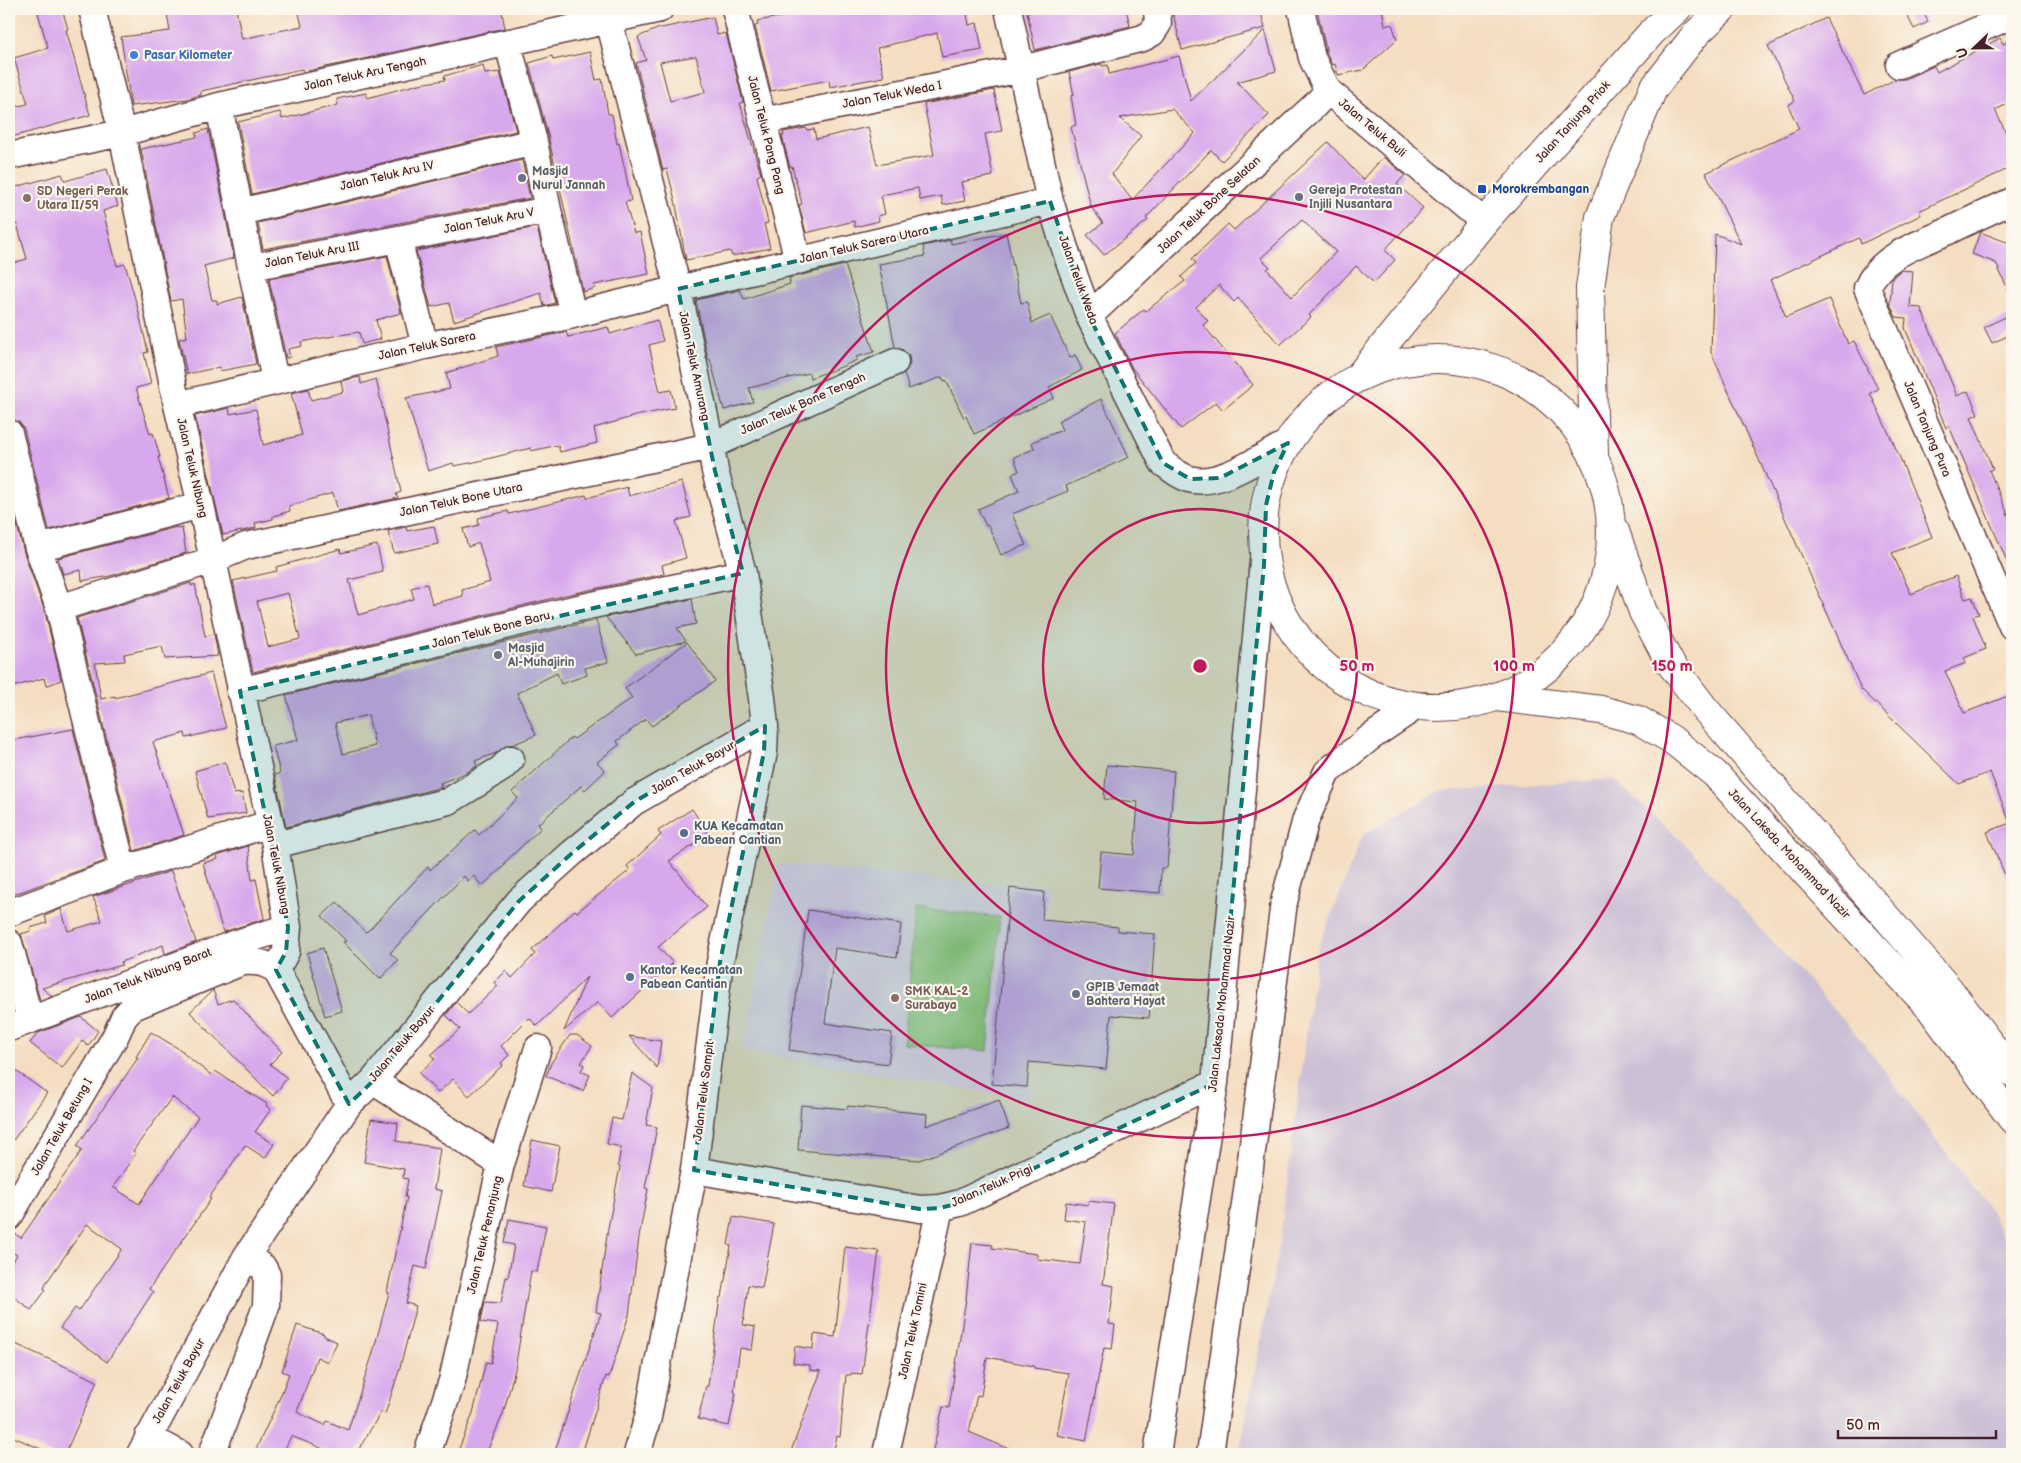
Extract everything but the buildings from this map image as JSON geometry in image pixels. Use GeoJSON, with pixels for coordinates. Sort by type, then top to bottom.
{"type":"FeatureCollection","features":[{"type":"Feature","properties":{"kind":"main road","name":"Jalan Tanjung Priok"},"geometry":{"type":"LineString","coordinates":[[1358,378],[1484,222],[1652,32],[1677,9]]}},
{"type":"Feature","properties":{"kind":"main road"},"geometry":{"type":"LineString","coordinates":[[1594,457],[1590,288],[1600,217],[1653,89],[1696,34],[1722,9]]}},
{"type":"Feature","properties":{"kind":"main road"},"geometry":{"type":"LineString","coordinates":[[1611,520],[1610,553],[1604,585],[1592,614],[1574,642],[1552,665],[1526,684],[1497,698],[1470,705],[1442,708],[1415,706],[1382,699],[1352,685],[1325,666],[1302,642],[1283,614],[1271,583],[1264,550],[1266,505],[1274,472],[1288,443],[1313,411],[1331,395],[1358,378],[1390,365],[1424,359],[1459,360],[1492,368],[1524,382],[1552,402],[1576,428],[1594,457],[1605,488],[1611,520],[1643,612],[1670,663],[1711,716],[1948,988],[2012,1073]]}},
{"type":"Feature","properties":{"kind":"main road","name":"Jalan Laksda. Mohammad Nazir"},"geometry":{"type":"LineString","coordinates":[[1497,698],[1601,710],[1638,720],[1671,739],[1715,774],[1930,1008],[2012,1119]]}},
{"type":"Feature","properties":{"kind":"street","name":"Jalan Teluk Nibung"},"geometry":{"type":"LineString","coordinates":[[92,9],[122,132],[177,405],[201,505],[272,835],[288,928],[286,952],[276,970]]}},
{"type":"Feature","properties":{"kind":"street","name":"Jalan Teluk Aru Tengah"},"geometry":{"type":"LineString","coordinates":[[9,156],[122,132],[220,106],[508,44],[608,15],[660,9]]}},
{"type":"Feature","properties":{"kind":"street","name":"Jalan Teluk Pang Pang"},"geometry":{"type":"LineString","coordinates":[[735,9],[798,261]]}},
{"type":"Feature","properties":{"kind":"street","name":"Jalan Teluk Weda"},"geometry":{"type":"LineString","coordinates":[[1008,9],[1050,201],[1089,316],[1163,462],[1174,472],[1190,480],[1220,478],[1288,443]]}},
{"type":"Feature","properties":{"kind":"street","name":"Jalan Teluk Buli"},"geometry":{"type":"LineString","coordinates":[[1301,9],[1312,58],[1328,91],[1484,222]]}},
{"type":"Feature","properties":{"kind":"street","name":"Jalan Teluk Amurang"},"geometry":{"type":"LineString","coordinates":[[608,15],[678,289],[715,471],[743,573],[762,698],[764,726]]}},
{"type":"Feature","properties":{"kind":"street"},"geometry":{"type":"LineString","coordinates":[[1899,65],[2012,16]]}},
{"type":"Feature","properties":{"kind":"street"},"geometry":{"type":"LineString","coordinates":[[1022,69],[1143,38],[1156,19]]}},
{"type":"Feature","properties":{"kind":"street","name":"Jalan Teluk Aru V"},"geometry":{"type":"LineString","coordinates":[[398,239],[548,210],[534,142],[508,44]]}},
{"type":"Feature","properties":{"kind":"street","name":"Jalan Teluk Weda I"},"geometry":{"type":"LineString","coordinates":[[762,121],[1022,69]]}},
{"type":"Feature","properties":{"kind":"street","name":"Jalan Teluk Bone Selatan"},"geometry":{"type":"LineString","coordinates":[[1089,316],[1315,106],[1328,91]]}},
{"type":"Feature","properties":{"kind":"street"},"geometry":{"type":"LineString","coordinates":[[220,106],[252,267]]}},
{"type":"Feature","properties":{"kind":"street","name":"Jalan Teluk Aru IV"},"geometry":{"type":"LineString","coordinates":[[240,212],[534,142]]}},
{"type":"Feature","properties":{"kind":"street","name":"Jalan Tanjung Pura"},"geometry":{"type":"LineString","coordinates":[[2012,200],[1910,246],[1877,271],[1871,278],[1867,288],[2012,626]]}},
{"type":"Feature","properties":{"kind":"street","name":"Jalan Teluk Sarera Utara"},"geometry":{"type":"LineString","coordinates":[[678,289],[1050,201]]}},
{"type":"Feature","properties":{"kind":"street"},"geometry":{"type":"LineString","coordinates":[[548,210],[573,315]]}},
{"type":"Feature","properties":{"kind":"street"},"geometry":{"type":"LineString","coordinates":[[398,239],[425,346]]}},
{"type":"Feature","properties":{"kind":"street","name":"Jalan Teluk Aru III"},"geometry":{"type":"LineString","coordinates":[[275,380],[252,267],[398,239]]}},
{"type":"Feature","properties":{"kind":"street","name":"Jalan Teluk Sarera"},"geometry":{"type":"LineString","coordinates":[[177,405],[275,380],[573,315],[678,289]]}},
{"type":"Feature","properties":{"kind":"street","name":"Jalan Teluk Bone Tengah"},"geometry":{"type":"LineString","coordinates":[[711,446],[895,362]]}},
{"type":"Feature","properties":{"kind":"street"},"geometry":{"type":"LineString","coordinates":[[9,433],[38,548],[59,608],[123,870]]}},
{"type":"Feature","properties":{"kind":"street","name":"Jalan Teluk Bone Utara"},"geometry":{"type":"LineString","coordinates":[[59,608],[213,560],[246,546],[711,446]]}},
{"type":"Feature","properties":{"kind":"street"},"geometry":{"type":"LineString","coordinates":[[38,548],[201,505]]}},
{"type":"Feature","properties":{"kind":"street","name":"Jalan Laksada Mohammad Nazir"},"geometry":{"type":"LineString","coordinates":[[1157,1454],[1215,1083],[1264,550]]}},
{"type":"Feature","properties":{"kind":"street","name":"Jalan Teluk Bone Baru"},"geometry":{"type":"LineString","coordinates":[[240,692],[574,609],[743,573]]}},
{"type":"Feature","properties":{"kind":"street"},"geometry":{"type":"LineString","coordinates":[[1210,1454],[1248,1183],[1284,902],[1306,819],[1328,772],[1371,737],[1415,706]]}},
{"type":"Feature","properties":{"kind":"street","name":"Jalan Teluk Bayur"},"geometry":{"type":"LineString","coordinates":[[144,1446],[246,1257],[349,1104],[372,1081],[519,901],[571,854],[634,802],[764,726]]}},
{"type":"Feature","properties":{"kind":"street","name":"Jalan Teluk Sampit"},"geometry":{"type":"LineString","coordinates":[[637,1454],[648,1417],[694,1170],[720,962],[764,752],[764,726]]}},
{"type":"Feature","properties":{"kind":"street"},"geometry":{"type":"LineString","coordinates":[[9,913],[123,870],[272,835],[449,801],[502,769],[511,759]]}},
{"type":"Feature","properties":{"kind":"street","name":"Jalan Teluk Nibung Barat"},"geometry":{"type":"LineString","coordinates":[[19,1024],[231,945],[288,928]]}},
{"type":"Feature","properties":{"kind":"street"},"geometry":{"type":"LineString","coordinates":[[9,943],[19,1024]]}},
{"type":"Feature","properties":{"kind":"street","name":"Jalan Teluk Betung I"},"geometry":{"type":"LineString","coordinates":[[9,1217],[124,1017],[134,1007],[242,962],[256,961],[268,964],[276,970]]}},
{"type":"Feature","properties":{"kind":"street"},"geometry":{"type":"LineString","coordinates":[[276,970],[349,1104]]}},
{"type":"Feature","properties":{"kind":"street"},"geometry":{"type":"LineString","coordinates":[[501,1164],[538,1048]]}},
{"type":"Feature","properties":{"kind":"street","name":"Jalan Teluk Penanjung"},"geometry":{"type":"LineString","coordinates":[[372,1081],[501,1164],[452,1381],[427,1454]]}},
{"type":"Feature","properties":{"kind":"street","name":"Jalan Teluk Prigi"},"geometry":{"type":"LineString","coordinates":[[694,1170],[920,1209],[940,1208],[960,1202],[1215,1083]]}},
{"type":"Feature","properties":{"kind":"street","name":"Jalan Teluk Tomini"},"geometry":{"type":"LineString","coordinates":[[886,1454],[940,1208]]}},
{"type":"Feature","properties":{"kind":"street"},"geometry":{"type":"LineString","coordinates":[[212,1454],[266,1306],[267,1275],[263,1267],[246,1257]]}},
{"type":"Feature","properties":{"kind":"street"},"geometry":{"type":"LineString","coordinates":[[144,1446],[180,1454]]}},
{"type":"Feature","properties":{"kind":"highlighted area"},"geometry":{"type":"Polygon","coordinates":[[[1050,201],[1089,316],[1163,463],[1190,479],[1220,478],[1288,443],[1274,472],[1266,505],[1264,565],[1215,1083],[960,1203],[940,1208],[920,1209],[694,1170],[720,962],[764,752],[765,726],[634,802],[571,854],[519,901],[373,1081],[349,1104],[276,970],[286,952],[288,927],[240,691],[743,573],[715,471],[678,289],[1050,201]]]}},
{"type":"Feature","properties":{"kind":"shaded area"},"geometry":{"type":"Polygon","coordinates":[[[1613,779],[1687,846],[1863,1042],[1990,1211],[2012,1255],[2012,1454],[1239,1454],[1279,1245],[1317,951],[1363,835],[1439,791],[1613,779]]]}},
{"type":"Feature","properties":{"kind":"shaded area","name":"SMK KAL-2 Surabaya"},"geometry":{"type":"Polygon","coordinates":[[[779,864],[997,884],[1048,884],[1029,1100],[743,1051],[779,864]]]}},
{"type":"Feature","properties":{"kind":"green space"},"geometry":{"type":"Polygon","coordinates":[[[916,909],[1000,917],[988,1051],[904,1044],[916,909]]]}},
{"type":"Feature","properties":{"kind":"place","name":"Pasar Kilometer"},"geometry":{"type":"Point","coordinates":[134,55]}},
{"type":"Feature","properties":{"kind":"place","name":"Masjid Nurul Jannah"},"geometry":{"type":"Point","coordinates":[522,178]}},
{"type":"Feature","properties":{"kind":"place","name":"Morokrembangan"},"geometry":{"type":"Point","coordinates":[1482,189]}},
{"type":"Feature","properties":{"kind":"place","name":"Gereja Protestan Injili Nusantara"},"geometry":{"type":"Point","coordinates":[1299,197]}},
{"type":"Feature","properties":{"kind":"place","name":"SD Negeri Perak Utara II/59"},"geometry":{"type":"Point","coordinates":[27,198]}},
{"type":"Feature","properties":{"kind":"place","name":"Masjid Al-Muhajirin"},"geometry":{"type":"Point","coordinates":[498,655]}},
{"type":"Feature","properties":{"kind":"place","name":"KUA Kecamatan Pabean Cantian"},"geometry":{"type":"Point","coordinates":[684,833]}},
{"type":"Feature","properties":{"kind":"place","name":"Kantor Kecamatan Pabean Cantian"},"geometry":{"type":"Point","coordinates":[630,977]}},
{"type":"Feature","properties":{"kind":"place","name":"GPIB Jemaat Bahtera Hayat"},"geometry":{"type":"Point","coordinates":[1076,994]}},
{"type":"Feature","properties":{"kind":"place","name":"SMK KAL-2 Surabaya"},"geometry":{"type":"Point","coordinates":[895,998]}}]}
